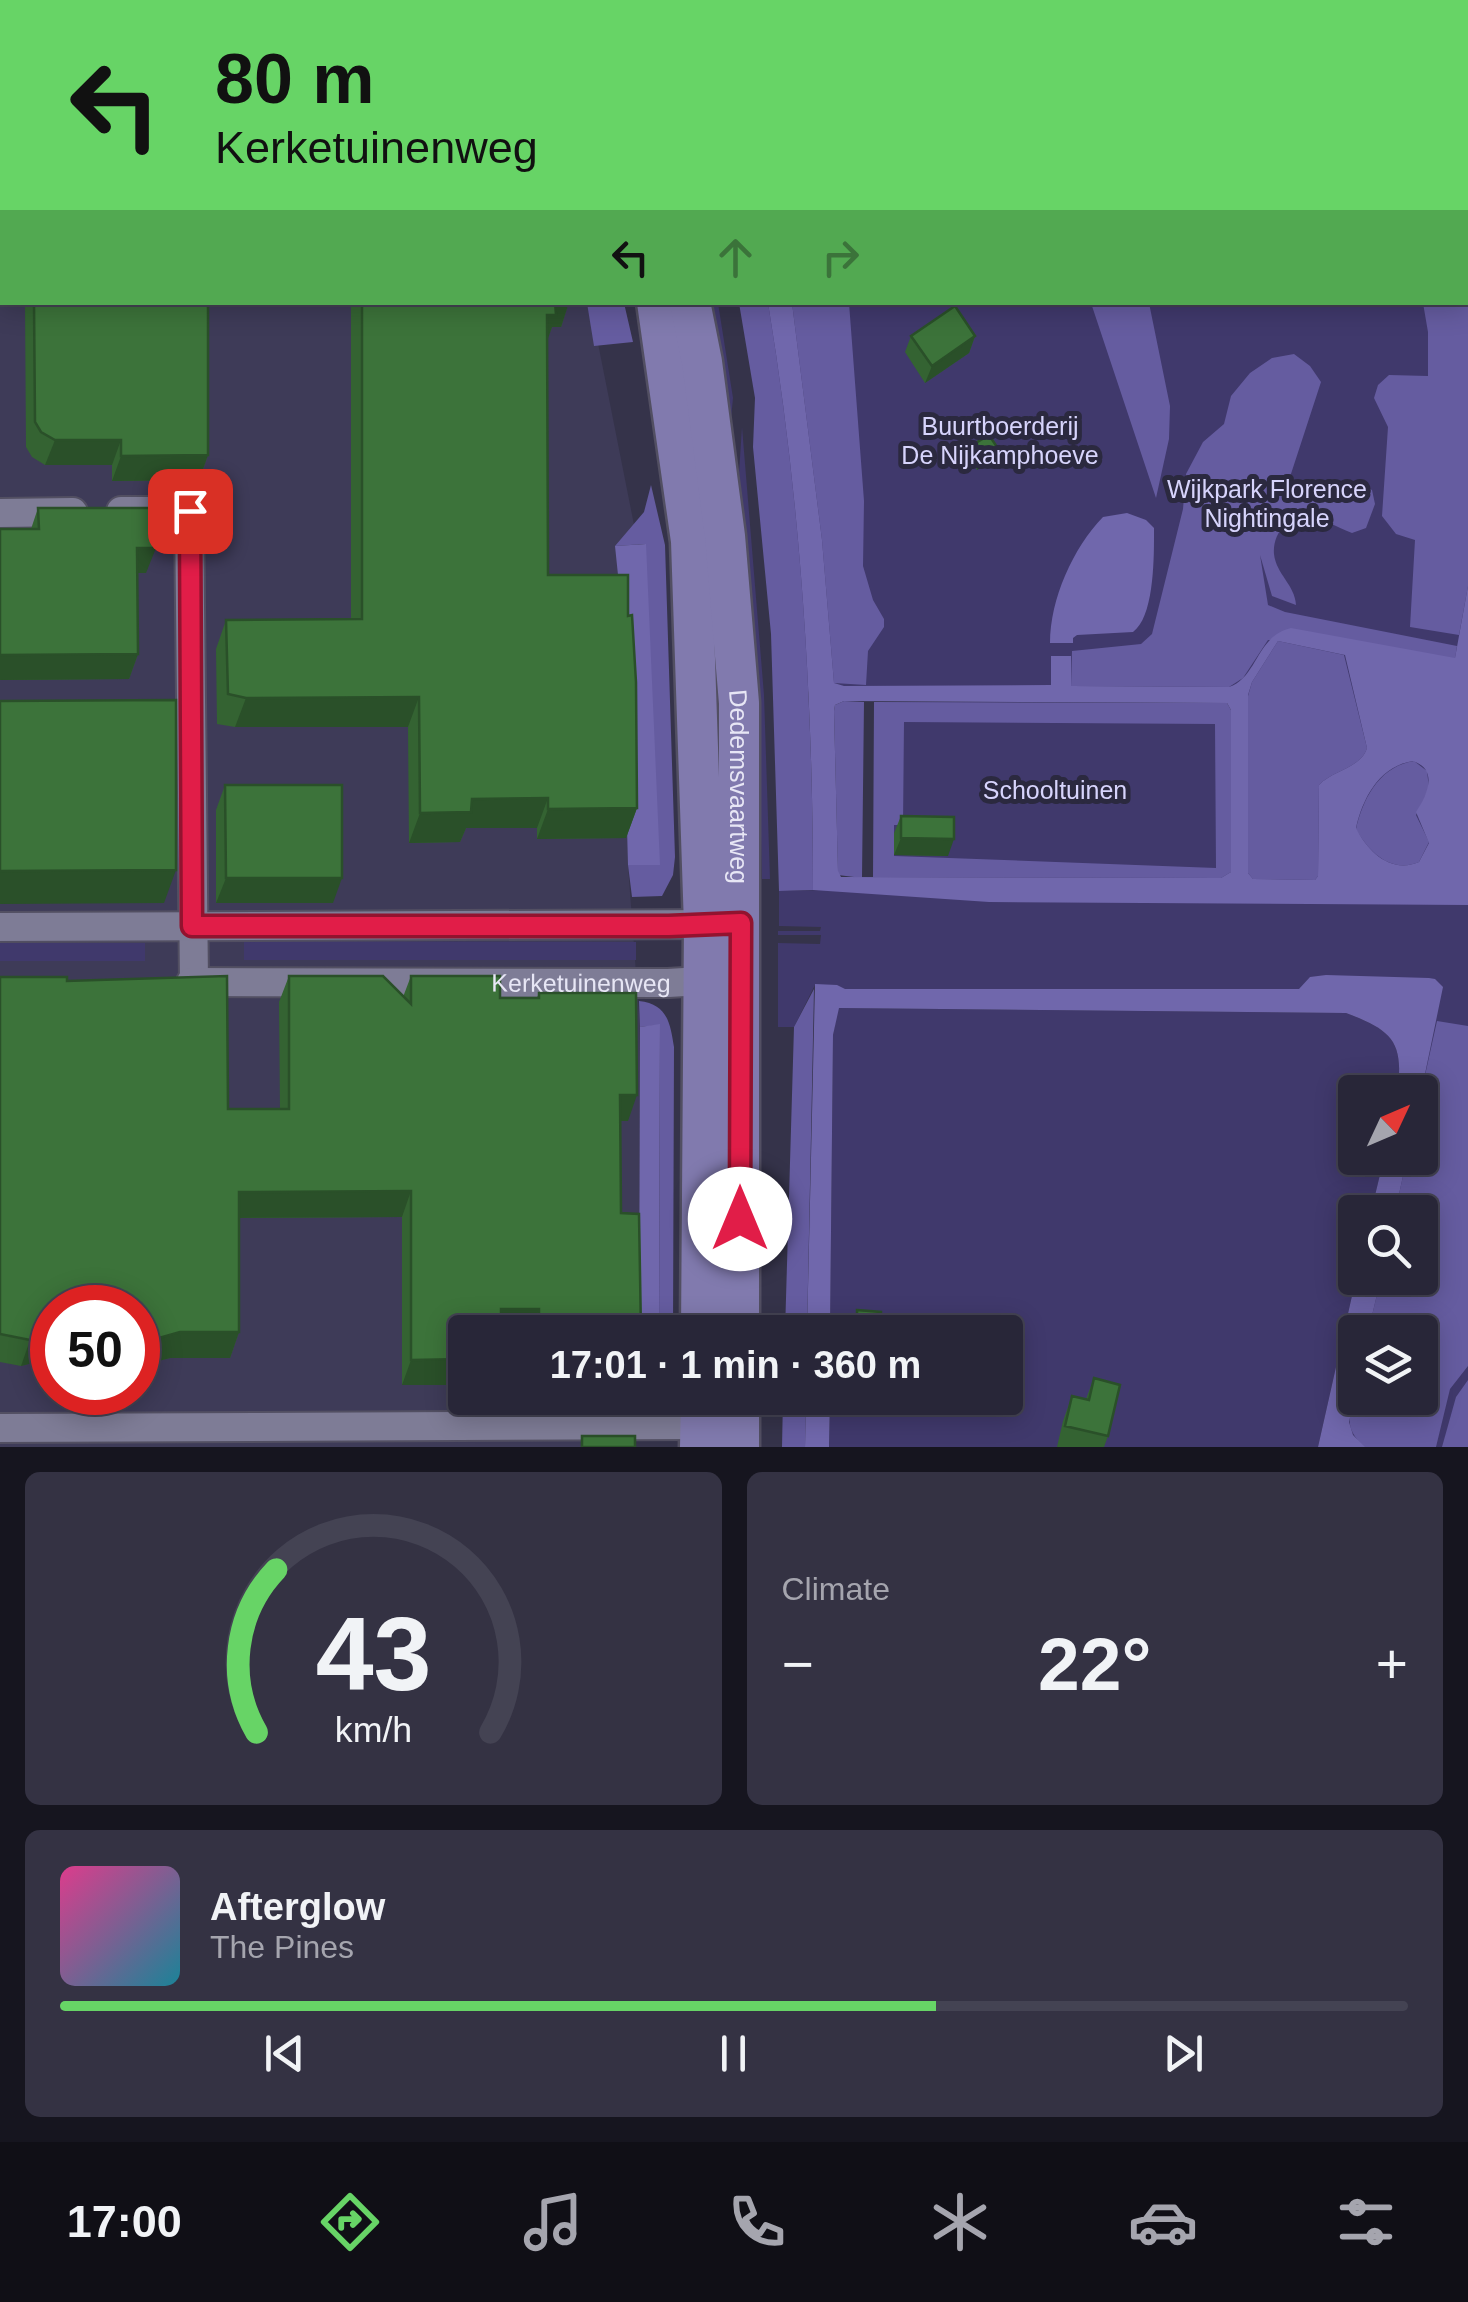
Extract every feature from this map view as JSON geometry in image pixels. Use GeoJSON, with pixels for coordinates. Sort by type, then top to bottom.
{"type":"FeatureCollection","features":[{"type":"Feature","properties":{"kind":"main road","name":"Dedemsvaartweg"},"geometry":{"type":"LineString","coordinates":[[657,305],[691,541],[722,924]]}},
{"type":"Feature","properties":{"kind":"main road","name":"Dedemsvaartweg"},"geometry":{"type":"LineString","coordinates":[[691,305],[725,536],[736,666],[722,980],[738,1315]]}},
{"type":"Feature","properties":{"kind":"main road","name":"Dedemsvaartweg"},"geometry":{"type":"LineString","coordinates":[[702,1315],[722,980]]}},
{"type":"Feature","properties":{"kind":"main road"},"geometry":{"type":"LineString","coordinates":[[739,1415],[739,1447]]}},
{"type":"Feature","properties":{"kind":"street"},"geometry":{"type":"LineString","coordinates":[[0,514],[190,511],[194,982]]}},
{"type":"Feature","properties":{"kind":"street"},"geometry":{"type":"LineString","coordinates":[[0,928],[722,924]]}},
{"type":"Feature","properties":{"kind":"street","name":"Kerketuinenweg"},"geometry":{"type":"LineString","coordinates":[[156,982],[722,980]]}},
{"type":"Feature","properties":{"kind":"street"},"geometry":{"type":"LineString","coordinates":[[0,1428],[700,1423]]}},
{"type":"Feature","properties":{"kind":"shaded area"},"geometry":{"type":"Polygon","coordinates":[[[0,305],[590,305],[639,550],[628,865],[640,1027],[639,1315],[448,1315],[448,1415],[637,1415],[634,1447],[0,1447],[0,305]]]}},
{"type":"Feature","properties":{"kind":"shaded area"},"geometry":{"type":"Polygon","coordinates":[[[768,305],[792,305],[822,540],[834,683],[844,686],[1051,685],[1051,656],[1071,656],[1071,686],[1229,687],[1246,675],[1271,639],[1291,628],[1455,658],[1468,586],[1468,905],[989,902],[813,890],[810,742],[789,448],[768,305]],[[1278,641],[1252,682],[1248,695],[1248,873],[1253,879],[1315,880],[1318,876],[1319,785],[1353,765],[1367,748],[1345,655],[1278,641]],[[844,701],[835,705],[834,711],[841,877],[1221,878],[1231,872],[1231,710],[1227,703],[844,701]],[[1413,761],[1382,776],[1363,805],[1356,828],[1374,852],[1399,865],[1419,862],[1429,843],[1416,812],[1427,791],[1428,777],[1426,770],[1413,761]]]}},
{"type":"Feature","properties":{"kind":"shaded area"},"geometry":{"type":"Polygon","coordinates":[[[1127,513],[1146,520],[1154,528],[1152,584],[1140,624],[1133,632],[1077,635],[1073,643],[1050,643],[1054,609],[1073,559],[1103,517],[1127,513]]]}},
{"type":"Feature","properties":{"kind":"shaded area"},"geometry":{"type":"Polygon","coordinates":[[[646,544],[660,865],[628,865],[621,604],[615,546],[646,544]]]}},
{"type":"Feature","properties":{"kind":"shaded area"},"geometry":{"type":"Polygon","coordinates":[[[1310,977],[1435,979],[1443,987],[1425,1075],[1399,1075],[1399,1061],[1391,1040],[1374,1025],[1346,1013],[839,1008],[833,1035],[830,1315],[807,1315],[815,984],[845,989],[1299,989],[1310,977]]]}},
{"type":"Feature","properties":{"kind":"shaded area"},"geometry":{"type":"Polygon","coordinates":[[[660,1024],[659,1315],[639,1315],[640,1027],[660,1024]]]}},
{"type":"Feature","properties":{"kind":"shaded area"},"geometry":{"type":"Polygon","coordinates":[[[1380,1175],[1403,1175],[1399,1195],[1375,1195],[1380,1175]]]}},
{"type":"Feature","properties":{"kind":"shaded area"},"geometry":{"type":"Polygon","coordinates":[[[1352,1295],[1377,1295],[1372,1315],[1348,1315],[1352,1295]]]}},
{"type":"Feature","properties":{"kind":"shaded area"},"geometry":{"type":"Polygon","coordinates":[[[1338,1358],[1338,1415],[1350,1415],[1353,1435],[1365,1447],[1318,1447],[1338,1358]]]}},
{"type":"Feature","properties":{"kind":"shaded area"},"geometry":{"type":"Polygon","coordinates":[[[806,1415],[830,1415],[829,1447],[805,1447],[806,1415]]]}},
{"type":"Feature","properties":{"kind":"green space"},"geometry":{"type":"Polygon","coordinates":[[[587,305],[624,305],[633,342],[594,346],[587,305]]]}},
{"type":"Feature","properties":{"kind":"green space"},"geometry":{"type":"Polygon","coordinates":[[[704,305],[718,305],[733,398],[730,429],[704,305]]]}},
{"type":"Feature","properties":{"kind":"green space"},"geometry":{"type":"Polygon","coordinates":[[[739,305],[768,305],[789,449],[807,669],[813,890],[779,891],[771,634],[753,447],[755,398],[739,305]]]}},
{"type":"Feature","properties":{"kind":"green space","name":"Wijkpark Florence Nightingale"},"geometry":{"type":"Polygon","coordinates":[[[749,305],[1468,305],[1468,1447],[1330,1447],[1338,1411],[1338,1415],[1438,1415],[1438,1315],[1359,1315],[1364,1295],[1438,1295],[1438,1195],[1386,1195],[1391,1175],[1438,1175],[1438,1075],[1414,1075],[1402,1037],[1365,1006],[817,998],[815,985],[794,1027],[778,1027],[778,943],[820,944],[821,935],[778,935],[778,931],[820,931],[821,927],[779,926],[779,891],[823,890],[878,877],[880,702],[1227,703],[1231,849],[1235,702],[791,691],[749,305]]]}},
{"type":"Feature","properties":{"kind":"green space"},"geometry":{"type":"Polygon","coordinates":[[[792,305],[849,305],[864,501],[863,566],[873,600],[884,619],[884,627],[868,651],[866,685],[834,683],[822,540],[792,305]]]}},
{"type":"Feature","properties":{"kind":"green space"},"geometry":{"type":"Polygon","coordinates":[[[1092,305],[1149,305],[1170,406],[1169,439],[1156,498],[1092,305]]]}},
{"type":"Feature","properties":{"kind":"green space"},"geometry":{"type":"Polygon","coordinates":[[[1423,305],[1468,305],[1468,586],[1459,635],[1410,627],[1415,540],[1396,534],[1382,516],[1388,427],[1374,398],[1378,385],[1389,375],[1428,376],[1423,305]]]}},
{"type":"Feature","properties":{"kind":"green space"},"geometry":{"type":"Polygon","coordinates":[[[1294,354],[1310,366],[1321,382],[1288,483],[1331,487],[1359,484],[1372,490],[1375,504],[1366,528],[1352,533],[1309,518],[1285,525],[1276,538],[1274,554],[1296,605],[1272,596],[1260,555],[1268,605],[1285,612],[1457,646],[1455,659],[1373,646],[1268,640],[1243,678],[1229,687],[1071,686],[1072,651],[1141,644],[1152,634],[1183,509],[1186,474],[1203,442],[1224,424],[1231,396],[1250,373],[1272,358],[1294,354]]]}},
{"type":"Feature","properties":{"kind":"green space"},"geometry":{"type":"Polygon","coordinates":[[[742,427],[764,695],[770,879],[762,879],[758,710],[739,473],[742,427]]]}},
{"type":"Feature","properties":{"kind":"green space"},"geometry":{"type":"Polygon","coordinates":[[[651,485],[665,545],[675,857],[673,875],[662,896],[632,897],[628,865],[659,865],[645,544],[615,546],[644,512],[651,485]]]}},
{"type":"Feature","properties":{"kind":"green space"},"geometry":{"type":"Polygon","coordinates":[[[1278,641],[1344,655],[1367,748],[1353,765],[1319,785],[1315,880],[1253,879],[1248,873],[1248,696],[1252,682],[1278,641]]]}},
{"type":"Feature","properties":{"kind":"green space"},"geometry":{"type":"Polygon","coordinates":[[[844,701],[864,702],[862,878],[838,875],[834,711],[835,705],[844,701]]]}},
{"type":"Feature","properties":{"kind":"green space"},"geometry":{"type":"Polygon","coordinates":[[[874,702],[1227,703],[1231,710],[1231,872],[1221,878],[873,877],[874,702]],[[904,722],[903,825],[894,825],[894,856],[1216,868],[1215,724],[904,722]]]}},
{"type":"Feature","properties":{"kind":"green space"},"geometry":{"type":"Polygon","coordinates":[[[1414,761],[1427,771],[1429,788],[1416,815],[1429,842],[1419,862],[1399,865],[1374,853],[1356,829],[1375,785],[1392,769],[1414,761]]]}},
{"type":"Feature","properties":{"kind":"green space"},"geometry":{"type":"Polygon","coordinates":[[[244,941],[636,942],[636,960],[244,960],[244,941]]]}},
{"type":"Feature","properties":{"kind":"green space"},"geometry":{"type":"Polygon","coordinates":[[[0,943],[145,943],[145,961],[0,961],[0,943]]]}},
{"type":"Feature","properties":{"kind":"green space"},"geometry":{"type":"Polygon","coordinates":[[[814,989],[807,1315],[786,1315],[794,1027],[814,989]]]}},
{"type":"Feature","properties":{"kind":"green space"},"geometry":{"type":"Polygon","coordinates":[[[639,1001],[656,1006],[666,1016],[674,1047],[673,1315],[659,1315],[660,1025],[640,1027],[639,1001]]]}},
{"type":"Feature","properties":{"kind":"green space"},"geometry":{"type":"Polygon","coordinates":[[[838,1008],[1346,1013],[1384,1032],[1396,1049],[1399,1075],[1338,1075],[1338,1175],[1380,1175],[1375,1195],[1338,1195],[1338,1295],[1352,1295],[1348,1315],[1338,1315],[1338,1358],[1318,1447],[829,1447],[830,1415],[1023,1415],[1023,1315],[830,1315],[833,1035],[838,1008]]]}},
{"type":"Feature","properties":{"kind":"green space"},"geometry":{"type":"Polygon","coordinates":[[[1437,1021],[1468,1026],[1468,1366],[1450,1389],[1436,1447],[1364,1447],[1353,1434],[1351,1415],[1438,1415],[1438,1315],[1372,1315],[1377,1295],[1438,1295],[1438,1195],[1399,1195],[1403,1175],[1438,1175],[1438,1075],[1425,1075],[1437,1021]]]}},
{"type":"Feature","properties":{"kind":"green space"},"geometry":{"type":"Polygon","coordinates":[[[1468,1380],[1468,1447],[1442,1447],[1456,1397],[1468,1380]]]}},
{"type":"Feature","properties":{"kind":"green space"},"geometry":{"type":"Polygon","coordinates":[[[783,1415],[806,1415],[805,1447],[782,1447],[783,1415]]]}},
{"type":"Feature","properties":{"kind":"building"},"geometry":{"type":"Polygon","coordinates":[[[34,305],[208,305],[208,455],[121,456],[121,440],[55,440],[41,432],[35,422],[34,305]]]}},
{"type":"Feature","properties":{"kind":"building"},"geometry":{"type":"Polygon","coordinates":[[[362,305],[555,305],[556,315],[547,315],[548,575],[628,575],[628,616],[632,615],[636,682],[637,808],[548,809],[548,798],[472,799],[471,812],[420,813],[419,697],[246,698],[228,694],[226,620],[362,619],[362,305]]]}},
{"type":"Feature","properties":{"kind":"building"},"geometry":{"type":"Polygon","coordinates":[[[955,306],[975,336],[932,366],[911,336],[955,306]]]}},
{"type":"Feature","properties":{"kind":"building"},"geometry":{"type":"Polygon","coordinates":[[[989,435],[999,450],[980,461],[971,446],[989,435]]]}},
{"type":"Feature","properties":{"kind":"building"},"geometry":{"type":"Polygon","coordinates":[[[38,508],[156,508],[156,548],[137,548],[138,654],[0,655],[0,529],[39,529],[38,508]]]}},
{"type":"Feature","properties":{"kind":"building"},"geometry":{"type":"Polygon","coordinates":[[[176,700],[176,870],[0,871],[0,701],[176,700]]]}},
{"type":"Feature","properties":{"kind":"building"},"geometry":{"type":"Polygon","coordinates":[[[225,785],[342,785],[342,878],[226,878],[225,785]]]}},
{"type":"Feature","properties":{"kind":"building"},"geometry":{"type":"Polygon","coordinates":[[[901,816],[954,817],[954,839],[901,838],[901,816]]]}},
{"type":"Feature","properties":{"kind":"building"},"geometry":{"type":"Polygon","coordinates":[[[227,976],[228,1109],[289,1109],[289,976],[383,976],[411,1004],[411,976],[500,976],[500,998],[539,998],[539,993],[636,993],[637,1095],[620,1095],[621,1213],[639,1214],[641,1315],[539,1315],[539,1309],[501,1309],[501,1315],[448,1315],[448,1359],[411,1360],[411,1191],[239,1192],[239,1332],[180,1332],[160,1338],[160,1285],[30,1285],[30,1340],[0,1334],[0,977],[67,977],[67,981],[227,976]]]}},
{"type":"Feature","properties":{"kind":"building"},"geometry":{"type":"Polygon","coordinates":[[[857,1310],[881,1312],[881,1315],[857,1315],[857,1310]]]}},
{"type":"Feature","properties":{"kind":"building"},"geometry":{"type":"Polygon","coordinates":[[[1094,1378],[1120,1385],[1108,1436],[1065,1426],[1072,1396],[1089,1400],[1094,1378]]]}},
{"type":"Feature","properties":{"kind":"building"},"geometry":{"type":"Polygon","coordinates":[[[582,1436],[635,1436],[635,1447],[582,1447],[582,1436]]]}},
{"type":"Feature","properties":{"kind":"route"},"geometry":{"type":"LineString","coordinates":[[190,511],[192,926],[741,923],[740,1219]]}},
{"type":"Feature","properties":{"kind":"park label","name":"Buurtboerderij De Nijkamphoeve"},"geometry":{"type":"Point","coordinates":[1000,440]}},
{"type":"Feature","properties":{"kind":"park label","name":"Schooltuinen"},"geometry":{"type":"Point","coordinates":[1055,790]}}]}
